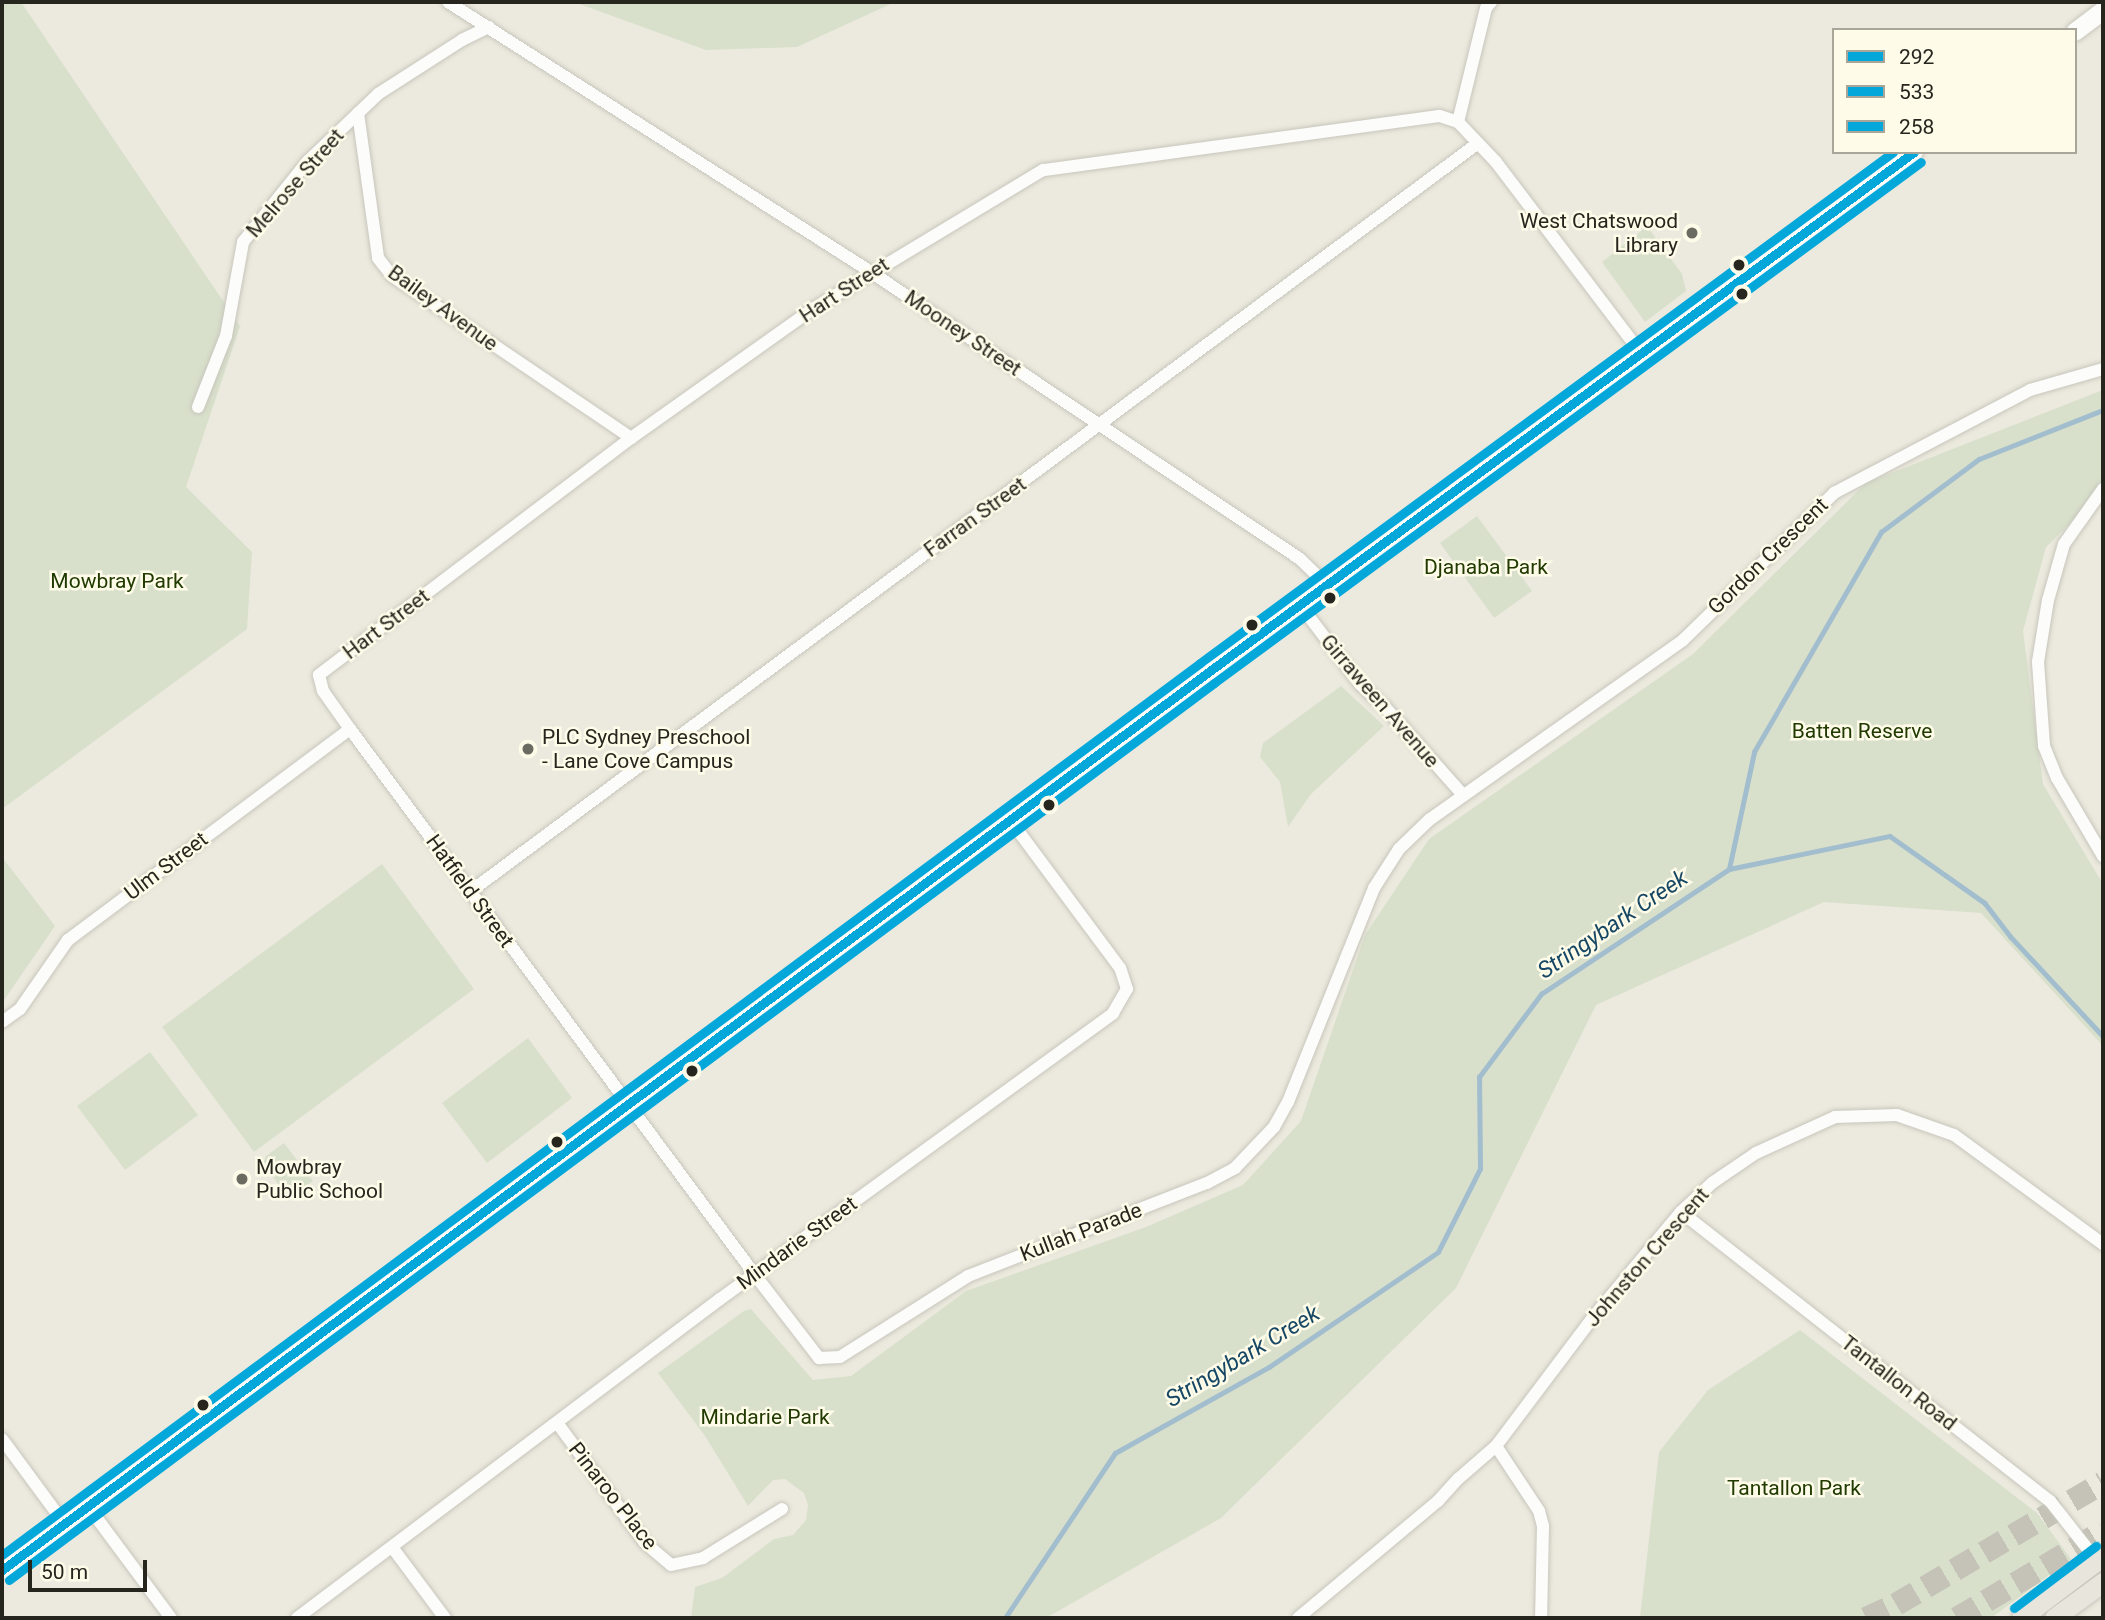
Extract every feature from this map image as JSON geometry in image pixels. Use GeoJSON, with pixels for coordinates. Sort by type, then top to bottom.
{"type":"FeatureCollection","features":[{"type":"Feature","properties":{"kind":"main road"},"geometry":{"type":"LineString","coordinates":[[2077,30],[2103,11]]}},
{"type":"Feature","properties":{"kind":"main road"},"geometry":{"type":"LineString","coordinates":[[2,1570],[1911,154]]}},
{"type":"Feature","properties":{"kind":"main road"},"geometry":{"type":"LineString","coordinates":[[2021,1618],[2101,1562]]}},
{"type":"Feature","properties":{"kind":"main road"},"geometry":{"type":"LineString","coordinates":[[2054,1618],[2103,1582]]}},
{"type":"Feature","properties":{"kind":"street","name":"Mooney Street"},"geometry":{"type":"LineString","coordinates":[[448,2],[871,272],[1300,559],[1328,586]]}},
{"type":"Feature","properties":{"kind":"street"},"geometry":{"type":"LineString","coordinates":[[1490,2],[1486,8],[1458,122],[1478,143],[1641,353]]}},
{"type":"Feature","properties":{"kind":"street","name":"Melrose Street"},"geometry":{"type":"LineString","coordinates":[[198,407],[226,336],[243,242],[308,161],[378,94],[462,40],[489,27]]}},
{"type":"Feature","properties":{"kind":"street","name":"Bailey Avenue"},"geometry":{"type":"LineString","coordinates":[[358,113],[378,258],[392,276],[631,438]]}},
{"type":"Feature","properties":{"kind":"street","name":"Hart Street"},"geometry":{"type":"LineString","coordinates":[[319,675],[631,438],[871,272],[1043,170],[1404,119],[1439,116],[1458,122]]}},
{"type":"Feature","properties":{"kind":"street","name":"Farran Street"},"geometry":{"type":"LineString","coordinates":[[471,891],[1478,143]]}},
{"type":"Feature","properties":{"kind":"street","name":"Gordon Crescent"},"geometry":{"type":"LineString","coordinates":[[1462,794],[1682,640],[1833,493],[2030,390],[2103,369]]}},
{"type":"Feature","properties":{"kind":"street"},"geometry":{"type":"LineString","coordinates":[[2103,489],[2064,544],[2048,600],[2038,662],[2044,746],[2057,778],[2103,856]]}},
{"type":"Feature","properties":{"kind":"street","name":"Girraween Avenue"},"geometry":{"type":"LineString","coordinates":[[1301,606],[1360,684],[1384,706],[1462,794]]}},
{"type":"Feature","properties":{"kind":"street","name":"Hatfield Street"},"geometry":{"type":"LineString","coordinates":[[319,675],[323,691],[350,729],[627,1105]]}},
{"type":"Feature","properties":{"kind":"street","name":"Ulm Street"},"geometry":{"type":"LineString","coordinates":[[2,1023],[20,1009],[68,940],[350,729]]}},
{"type":"Feature","properties":{"kind":"street","name":"Kullah Parade"},"geometry":{"type":"LineString","coordinates":[[627,1105],[819,1358],[840,1357],[968,1276],[1207,1183],[1236,1168],[1275,1127],[1288,1102],[1374,887],[1399,849],[1462,794]]}},
{"type":"Feature","properties":{"kind":"street","name":"Mindarie Street"},"geometry":{"type":"LineString","coordinates":[[297,1618],[755,1275],[1112,1013],[1127,989],[1120,968],[1010,820]]}},
{"type":"Feature","properties":{"kind":"street","name":"Johnston Crescent"},"geometry":{"type":"LineString","coordinates":[[1298,1618],[1438,1501],[1458,1479],[1496,1447],[1594,1316],[1681,1212],[1712,1183],[1756,1153],[1835,1117],[1897,1115],[1954,1135],[2103,1244]]}},
{"type":"Feature","properties":{"kind":"street","name":"Tantallon Road"},"geometry":{"type":"LineString","coordinates":[[1681,1212],[2050,1501],[2101,1562]]}},
{"type":"Feature","properties":{"kind":"street","name":"Pinaroo Place"},"geometry":{"type":"LineString","coordinates":[[558,1424],[645,1543],[671,1565],[703,1558],[782,1509]]}},
{"type":"Feature","properties":{"kind":"street"},"geometry":{"type":"LineString","coordinates":[[2,1439],[64,1523]]}},
{"type":"Feature","properties":{"kind":"street"},"geometry":{"type":"LineString","coordinates":[[1496,1447],[1539,1511],[1543,1526],[1541,1618]]}},
{"type":"Feature","properties":{"kind":"street"},"geometry":{"type":"LineString","coordinates":[[87,1505],[171,1618]]}},
{"type":"Feature","properties":{"kind":"street"},"geometry":{"type":"LineString","coordinates":[[392,1547],[444,1618]]}},
{"type":"Feature","properties":{"kind":"green space","name":"Mowbray Park"},"geometry":{"type":"Polygon","coordinates":[[[2,2],[21,2],[240,326],[186,487],[252,552],[247,629],[2,809],[2,2]]]}},
{"type":"Feature","properties":{"kind":"green space"},"geometry":{"type":"Polygon","coordinates":[[[574,2],[895,2],[797,47],[706,50],[574,2]]]}},
{"type":"Feature","properties":{"kind":"green space"},"geometry":{"type":"Polygon","coordinates":[[[1647,226],[1682,274],[1686,291],[1645,322],[1602,262],[1647,226]]]}},
{"type":"Feature","properties":{"kind":"green space","name":"Batten Reserve"},"geometry":{"type":"Polygon","coordinates":[[[2103,390],[2103,491],[2046,547],[2023,631],[2043,784],[2103,884],[2103,1046],[1981,913],[1824,902],[1596,1005],[1456,1288],[1221,1518],[1046,1618],[691,1618],[695,1587],[722,1578],[774,1539],[793,1535],[806,1520],[808,1505],[804,1493],[785,1479],[773,1480],[748,1506],[705,1436],[658,1373],[744,1311],[751,1309],[813,1380],[851,1376],[966,1291],[1146,1227],[1243,1185],[1301,1121],[1365,935],[1429,839],[1693,654],[1866,483],[2103,390]]]}},
{"type":"Feature","properties":{"kind":"green space","name":"Djanaba Park"},"geometry":{"type":"Polygon","coordinates":[[[1477,516],[1532,591],[1494,618],[1440,543],[1477,516]]]}},
{"type":"Feature","properties":{"kind":"green space"},"geometry":{"type":"Polygon","coordinates":[[[1341,686],[1384,726],[1311,794],[1288,827],[1280,782],[1260,757],[1263,743],[1341,686]]]}},
{"type":"Feature","properties":{"kind":"green space"},"geometry":{"type":"Polygon","coordinates":[[[2,857],[55,926],[2,1003],[2,857]]]}},
{"type":"Feature","properties":{"kind":"green space"},"geometry":{"type":"Polygon","coordinates":[[[382,864],[474,989],[254,1152],[162,1027],[382,864]]]}},
{"type":"Feature","properties":{"kind":"green space"},"geometry":{"type":"Polygon","coordinates":[[[528,1038],[572,1098],[487,1163],[442,1103],[528,1038]]]}},
{"type":"Feature","properties":{"kind":"green space"},"geometry":{"type":"Polygon","coordinates":[[[150,1052],[198,1115],[125,1170],[77,1106],[150,1052]]]}},
{"type":"Feature","properties":{"kind":"green space"},"geometry":{"type":"Polygon","coordinates":[[[284,1143],[313,1181],[289,1198],[263,1164],[266,1156],[284,1143]]]}},
{"type":"Feature","properties":{"kind":"green space","name":"Tantallon Park"},"geometry":{"type":"Polygon","coordinates":[[[1800,1330],[2037,1513],[2071,1559],[1991,1618],[1640,1618],[1659,1452],[1708,1390],[1800,1330]]]}},
{"type":"Feature","properties":{"kind":"waterway","name":"Stringybark Creek"},"geometry":{"type":"LineString","coordinates":[[1005,1618],[1115,1453],[1269,1367],[1438,1252],[1480,1169],[1479,1077],[1541,994],[1729,869],[1754,752],[1881,532],[1979,459],[2103,410]]}},
{"type":"Feature","properties":{"kind":"waterway"},"geometry":{"type":"LineString","coordinates":[[1729,869],[1890,836],[1985,903],[2011,937],[2103,1036]]}},
{"type":"Feature","properties":{"kind":"tunnel"},"geometry":{"type":"LineString","coordinates":[[1866,1618],[1896,1604],[2103,1482]]}},
{"type":"Feature","properties":{"kind":"tunnel"},"geometry":{"type":"LineString","coordinates":[[1957,1618],[2103,1531]]}},
{"type":"Feature","properties":{"kind":"transit line","name":"258"},"geometry":{"type":"LineString","coordinates":[[2,1555],[1200,663],[1890,154]]}},
{"type":"Feature","properties":{"kind":"transit line","name":"292"},"geometry":{"type":"LineString","coordinates":[[2,1570],[1207,673],[1911,154]]}},
{"type":"Feature","properties":{"kind":"transit line","name":"533"},"geometry":{"type":"LineString","coordinates":[[9,1580],[1214,683],[1921,162]]}},
{"type":"Feature","properties":{"kind":"transit line","name":"258"},"geometry":{"type":"LineString","coordinates":[[2014,1608],[2096,1546]]}},
{"type":"Feature","properties":{"kind":"place","name":"West Chatswood Library"},"geometry":{"type":"Point","coordinates":[1692,233]}},
{"type":"Feature","properties":{"kind":"place","name":"PLC Sydney Preschool - Lane Cove Campus"},"geometry":{"type":"Point","coordinates":[528,749]}},
{"type":"Feature","properties":{"kind":"place","name":"Mowbray Public School"},"geometry":{"type":"Point","coordinates":[242,1179]}},
{"type":"Feature","properties":{"kind":"park label","name":"Mindarie Park"},"geometry":{"type":"Point","coordinates":[765,1417]}}]}
